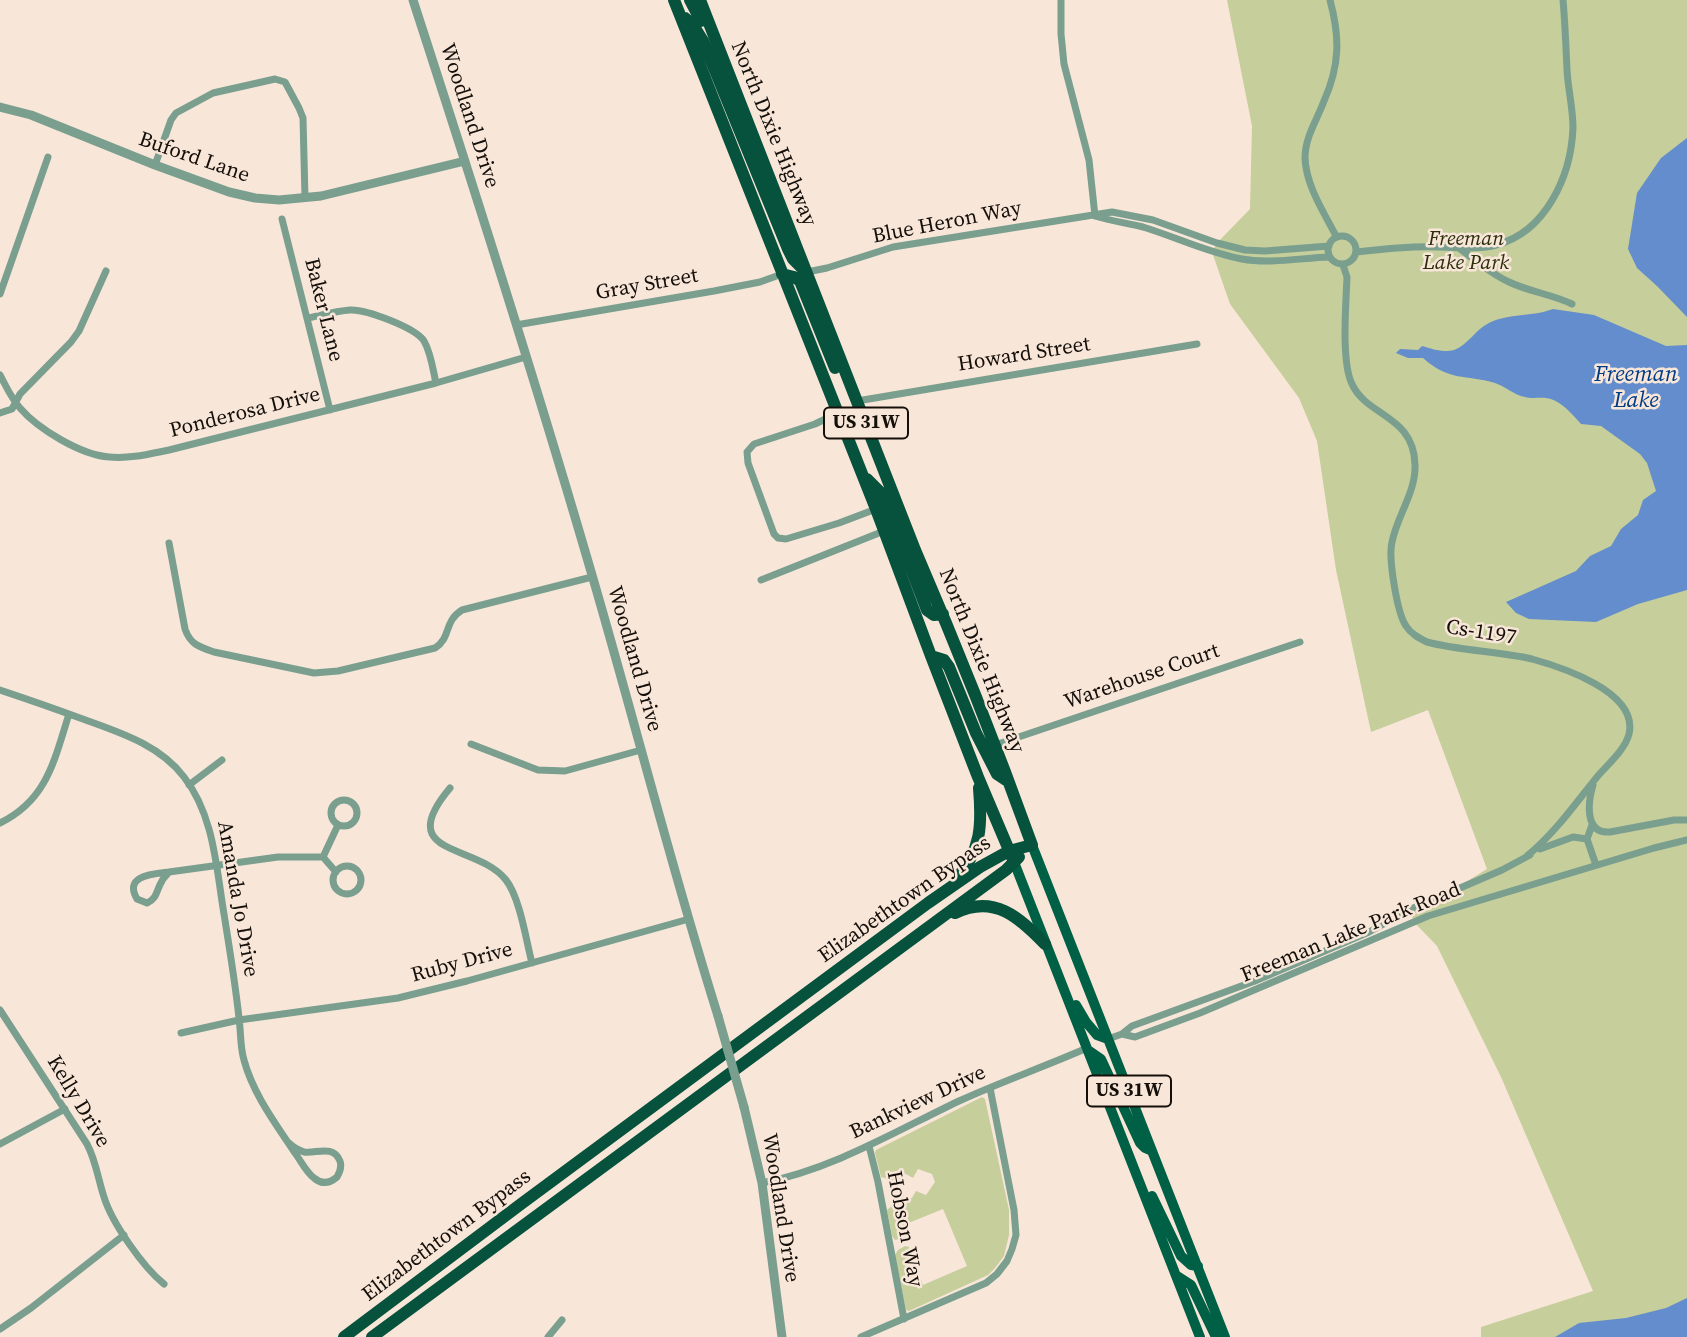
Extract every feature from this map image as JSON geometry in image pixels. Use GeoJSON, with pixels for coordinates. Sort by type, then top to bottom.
{"type":"FeatureCollection","features":[{"type":"Feature","properties":{"kind":"highway","name":"North Dixie Highway"},"geometry":{"type":"LineString","coordinates":[[674,0],[876,509],[978,777]]}},
{"type":"Feature","properties":{"kind":"highway"},"geometry":{"type":"LineString","coordinates":[[690,0],[719,51]]}},
{"type":"Feature","properties":{"kind":"highway","name":"North Dixie Highway"},"geometry":{"type":"LineString","coordinates":[[700,0],[995,745],[1032,845]]}},
{"type":"Feature","properties":{"kind":"highway"},"geometry":{"type":"LineString","coordinates":[[680,13],[693,25],[703,41],[788,249],[793,260],[807,272]]}},
{"type":"Feature","properties":{"kind":"highway"},"geometry":{"type":"LineString","coordinates":[[782,274],[800,281],[804,289],[872,459],[903,518]]}},
{"type":"Feature","properties":{"kind":"highway"},"geometry":{"type":"LineString","coordinates":[[862,474],[883,495],[927,610],[934,615],[943,614]]}},
{"type":"Feature","properties":{"kind":"highway"},"geometry":{"type":"LineString","coordinates":[[930,656],[944,660],[990,761],[998,774],[1009,782]]}},
{"type":"Feature","properties":{"kind":"highway"},"geometry":{"type":"LineString","coordinates":[[928,903],[964,870],[977,844],[981,816],[978,777]]}},
{"type":"Feature","properties":{"kind":"highway","name":"US 31W"},"geometry":{"type":"LineString","coordinates":[[978,777],[1012,857]]}},
{"type":"Feature","properties":{"kind":"highway","name":"Elizabethtown Bypass"},"geometry":{"type":"LineString","coordinates":[[344,1337],[928,903],[980,867],[1012,857],[1032,845]]}},
{"type":"Feature","properties":{"kind":"highway","name":"Elizabethtown Bypass"},"geometry":{"type":"LineString","coordinates":[[372,1337],[1006,870],[1012,857]]}},
{"type":"Feature","properties":{"kind":"highway"},"geometry":{"type":"LineString","coordinates":[[930,926],[965,909],[989,907],[1014,915],[1046,946]]}},
{"type":"Feature","properties":{"kind":"main road","name":"North Dixie Highway"},"geometry":{"type":"LineString","coordinates":[[1032,845],[1225,1337]]}},
{"type":"Feature","properties":{"kind":"main road","name":"US 31W"},"geometry":{"type":"LineString","coordinates":[[1012,857],[1201,1337]]}},
{"type":"Feature","properties":{"kind":"main road"},"geometry":{"type":"LineString","coordinates":[[1046,946],[1058,956],[1076,1006],[1086,1022],[1097,1035],[1108,1039]]}},
{"type":"Feature","properties":{"kind":"main road"},"geometry":{"type":"LineString","coordinates":[[1087,1048],[1101,1059],[1140,1143],[1152,1151]]}},
{"type":"Feature","properties":{"kind":"main road"},"geometry":{"type":"LineString","coordinates":[[1120,1133],[1129,1138],[1153,1198],[1181,1256],[1191,1265],[1198,1266]]}},
{"type":"Feature","properties":{"kind":"main road"},"geometry":{"type":"LineString","coordinates":[[1175,1274],[1191,1285],[1216,1337]]}},
{"type":"Feature","properties":{"kind":"street","name":"Woodland Drive"},"geometry":{"type":"LineString","coordinates":[[413,0],[526,357],[592,577],[744,1107],[762,1182],[782,1337]]}},
{"type":"Feature","properties":{"kind":"street"},"geometry":{"type":"LineString","coordinates":[[1061,0],[1064,64],[1089,160],[1095,216]]}},
{"type":"Feature","properties":{"kind":"street"},"geometry":{"type":"LineString","coordinates":[[1330,0],[1337,30],[1336,61],[1332,82],[1308,137],[1306,157],[1309,179],[1335,238]]}},
{"type":"Feature","properties":{"kind":"street"},"geometry":{"type":"LineString","coordinates":[[1357,252],[1411,247],[1487,247],[1515,237],[1538,219],[1558,189],[1567,164],[1573,126],[1563,0]]}},
{"type":"Feature","properties":{"kind":"street"},"geometry":{"type":"LineString","coordinates":[[155,166],[176,113],[213,93],[275,79],[285,82],[303,118],[305,198]]}},
{"type":"Feature","properties":{"kind":"street","name":"Buford Lane"},"geometry":{"type":"LineString","coordinates":[[0,107],[32,115],[155,166],[229,192],[267,199],[321,196],[465,161]]}},
{"type":"Feature","properties":{"kind":"street"},"geometry":{"type":"LineString","coordinates":[[0,294],[48,157]]}},
{"type":"Feature","properties":{"kind":"street","name":"Blue Heron Way"},"geometry":{"type":"LineString","coordinates":[[807,272],[893,247],[1112,212],[1153,220],[1245,250],[1329,246]]}},
{"type":"Feature","properties":{"kind":"street","name":"Blue Heron Way"},"geometry":{"type":"LineString","coordinates":[[1095,216],[1142,227],[1212,252],[1244,260],[1329,257]]}},
{"type":"Feature","properties":{"kind":"street","name":"Baker Lane"},"geometry":{"type":"LineString","coordinates":[[282,219],[330,410]]}},
{"type":"Feature","properties":{"kind":"street"},"geometry":{"type":"LineString","coordinates":[[1335,238],[1349,238],[1356,246],[1357,252],[1353,261],[1337,264],[1329,257],[1329,246],[1335,238]]}},
{"type":"Feature","properties":{"kind":"street"},"geometry":{"type":"LineString","coordinates":[[1459,247],[1508,282],[1572,304]]}},
{"type":"Feature","properties":{"kind":"street","name":"Cs-1197"},"geometry":{"type":"LineString","coordinates":[[1343,265],[1347,277],[1347,364],[1352,385],[1364,400],[1399,426],[1414,453],[1413,481],[1391,545],[1395,584],[1406,626],[1418,638],[1437,644],[1507,654],[1555,666],[1597,685],[1613,696],[1625,710],[1629,734],[1616,755],[1544,842],[1527,856]]}},
{"type":"Feature","properties":{"kind":"street"},"geometry":{"type":"LineString","coordinates":[[0,413],[12,409],[20,394],[79,331],[106,271]]}},
{"type":"Feature","properties":{"kind":"street","name":"Gray Street"},"geometry":{"type":"LineString","coordinates":[[516,325],[688,296],[760,282],[782,274]]}},
{"type":"Feature","properties":{"kind":"street"},"geometry":{"type":"LineString","coordinates":[[308,318],[360,310],[418,334],[425,343],[436,383]]}},
{"type":"Feature","properties":{"kind":"street","name":"Howard Street"},"geometry":{"type":"LineString","coordinates":[[857,401],[1197,344]]}},
{"type":"Feature","properties":{"kind":"street","name":"Ponderosa Drive"},"geometry":{"type":"LineString","coordinates":[[0,375],[16,403],[28,416],[72,446],[107,457],[143,456],[436,383],[526,357]]}},
{"type":"Feature","properties":{"kind":"street"},"geometry":{"type":"LineString","coordinates":[[838,413],[749,448],[746,457],[770,525],[775,536],[786,539],[876,509]]}},
{"type":"Feature","properties":{"kind":"street"},"geometry":{"type":"LineString","coordinates":[[761,580],[884,531]]}},
{"type":"Feature","properties":{"kind":"street"},"geometry":{"type":"LineString","coordinates":[[169,543],[185,629],[192,643],[214,652],[314,673],[338,671],[435,648],[444,639],[450,621],[462,610],[592,577]]}},
{"type":"Feature","properties":{"kind":"street","name":"Warehouse Court"},"geometry":{"type":"LineString","coordinates":[[995,745],[1300,642]]}},
{"type":"Feature","properties":{"kind":"street","name":"Amanda Jo Drive"},"geometry":{"type":"LineString","coordinates":[[0,690],[118,732],[146,745],[176,768],[189,785],[211,835],[242,1054],[248,1074],[264,1104],[289,1143],[314,1179],[327,1183],[338,1177],[341,1166],[334,1154],[323,1150],[299,1151],[289,1143]]}},
{"type":"Feature","properties":{"kind":"street"},"geometry":{"type":"LineString","coordinates":[[0,823],[24,808],[45,784],[69,714]]}},
{"type":"Feature","properties":{"kind":"street"},"geometry":{"type":"LineString","coordinates":[[471,744],[538,770],[549,771],[565,771],[641,750]]}},
{"type":"Feature","properties":{"kind":"street"},"geometry":{"type":"LineString","coordinates":[[189,785],[222,760]]}},
{"type":"Feature","properties":{"kind":"street"},"geometry":{"type":"LineString","coordinates":[[1595,779],[1590,794],[1590,816],[1595,829],[1603,832],[1687,820]]}},
{"type":"Feature","properties":{"kind":"street"},"geometry":{"type":"LineString","coordinates":[[450,788],[432,813],[432,834],[439,843],[490,867],[505,879],[516,902],[532,963]]}},
{"type":"Feature","properties":{"kind":"street"},"geometry":{"type":"LineString","coordinates":[[323,857],[338,825]]}},
{"type":"Feature","properties":{"kind":"street"},"geometry":{"type":"LineString","coordinates":[[1592,825],[1587,839],[1595,865]]}},
{"type":"Feature","properties":{"kind":"street"},"geometry":{"type":"LineString","coordinates":[[1527,856],[1573,837],[1587,839]]}},
{"type":"Feature","properties":{"kind":"street","name":"Freeman Lake Park Road"},"geometry":{"type":"LineString","coordinates":[[1122,1034],[1135,1037],[1200,1013],[1427,916],[1672,842],[1687,840]]}},
{"type":"Feature","properties":{"kind":"street","name":"Freeman Lake Park Road"},"geometry":{"type":"LineString","coordinates":[[1108,1039],[1122,1034],[1132,1026],[1255,981],[1356,937],[1527,856]]}},
{"type":"Feature","properties":{"kind":"street"},"geometry":{"type":"LineString","coordinates":[[169,873],[152,901],[146,903],[137,899],[133,889],[139,879],[151,875],[217,865],[278,857],[323,857],[336,872]]}},
{"type":"Feature","properties":{"kind":"street","name":"Ruby Drive"},"geometry":{"type":"LineString","coordinates":[[181,1033],[239,1020],[398,998],[689,919]]}},
{"type":"Feature","properties":{"kind":"street","name":"Kelly Drive"},"geometry":{"type":"LineString","coordinates":[[0,1010],[92,1153],[107,1205],[124,1235],[152,1274],[164,1284]]}},
{"type":"Feature","properties":{"kind":"street","name":"Bankview Drive"},"geometry":{"type":"LineString","coordinates":[[762,1182],[790,1177],[831,1163],[961,1100],[1087,1048]]}},
{"type":"Feature","properties":{"kind":"street"},"geometry":{"type":"LineString","coordinates":[[860,1337],[992,1279],[1013,1249],[1016,1227],[1014,1210],[990,1088]]}},
{"type":"Feature","properties":{"kind":"street"},"geometry":{"type":"LineString","coordinates":[[0,1144],[65,1109]]}},
{"type":"Feature","properties":{"kind":"street","name":"Hobson Way"},"geometry":{"type":"LineString","coordinates":[[869,1146],[904,1319]]}},
{"type":"Feature","properties":{"kind":"street"},"geometry":{"type":"LineString","coordinates":[[0,1329],[124,1235]]}},
{"type":"Feature","properties":{"kind":"street"},"geometry":{"type":"LineString","coordinates":[[548,1337],[562,1320]]}},
{"type":"Feature","properties":{"kind":"green space","name":"Freeman Lake Park"},"geometry":{"type":"Polygon","coordinates":[[[1227,0],[1687,0],[1687,1337],[1481,1337],[1481,1327],[1593,1291],[1501,1077],[1437,946],[1413,921],[1411,909],[1440,898],[1487,869],[1428,710],[1371,732],[1336,570],[1317,441],[1299,398],[1230,304],[1212,252],[1217,243],[1250,209],[1252,126],[1227,0]]]}},
{"type":"Feature","properties":{"kind":"green space"},"geometry":{"type":"Polygon","coordinates":[[[982,1097],[985,1099],[1009,1210],[1009,1235],[1004,1256],[988,1275],[906,1310],[895,1255],[898,1250],[909,1247],[923,1285],[967,1266],[943,1209],[901,1226],[903,1238],[895,1240],[887,1210],[903,1196],[905,1199],[912,1198],[916,1191],[926,1195],[935,1182],[932,1174],[918,1169],[913,1178],[906,1174],[899,1176],[901,1185],[881,1177],[876,1150],[982,1097]]]}},
{"type":"Feature","properties":{"kind":"water","name":"Freeman Lake"},"geometry":{"type":"Polygon","coordinates":[[[1687,138],[1687,317],[1637,268],[1628,249],[1637,193],[1661,158],[1687,138]]]}},
{"type":"Feature","properties":{"kind":"water","name":"Freeman Lake"},"geometry":{"type":"Polygon","coordinates":[[[1553,309],[1594,315],[1666,346],[1687,345],[1687,590],[1638,604],[1596,622],[1529,619],[1516,613],[1506,602],[1576,571],[1590,556],[1611,546],[1621,529],[1638,515],[1643,500],[1656,491],[1647,463],[1640,454],[1601,426],[1581,424],[1557,402],[1546,398],[1521,396],[1495,383],[1441,371],[1423,358],[1408,358],[1396,353],[1400,349],[1418,350],[1422,346],[1442,351],[1454,350],[1464,345],[1489,323],[1553,309]]]}},
{"type":"Feature","properties":{"kind":"water"},"geometry":{"type":"Polygon","coordinates":[[[1687,1298],[1687,1337],[1555,1337],[1579,1323],[1626,1318],[1666,1308],[1687,1298]]]}}]}
